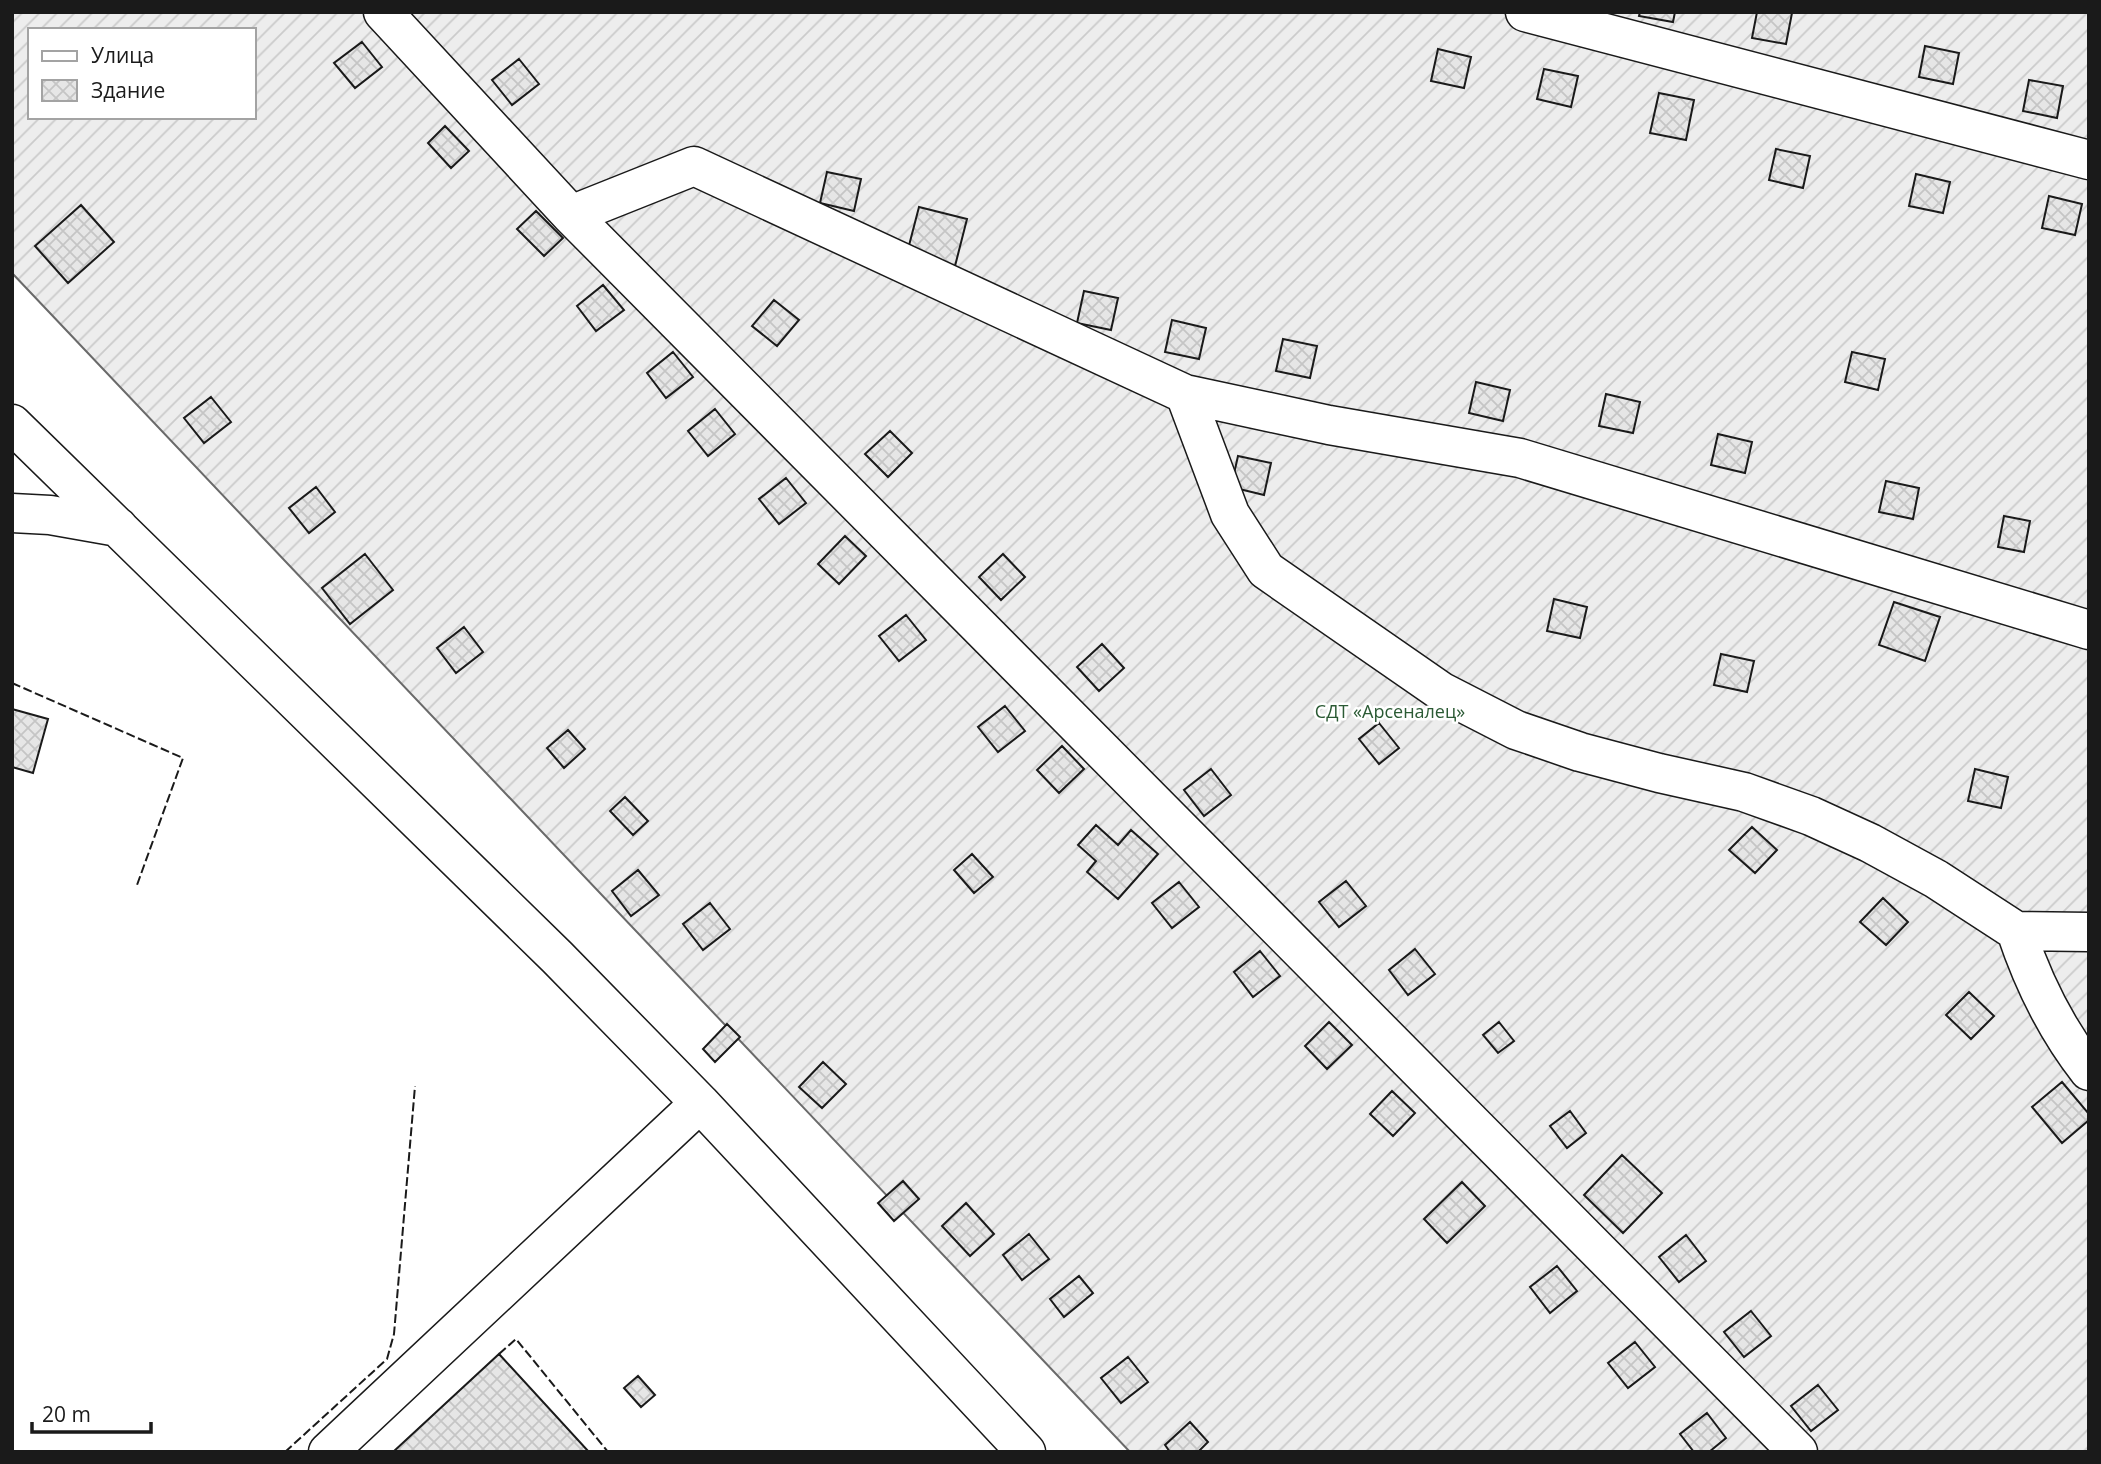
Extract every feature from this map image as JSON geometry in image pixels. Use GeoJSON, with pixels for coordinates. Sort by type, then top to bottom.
{"type":"FeatureCollection","features":[{"type":"Feature","properties":{"kind":"street"},"geometry":{"type":"LineString","coordinates":[[383,12],[571,215],[1798,1452]]}},
{"type":"Feature","properties":{"kind":"street"},"geometry":{"type":"LineString","coordinates":[[1525,12],[2089,160]]}},
{"type":"Feature","properties":{"kind":"street"},"geometry":{"type":"LineString","coordinates":[[571,215],[694,166],[1185,394],[1329,425],[1520,457],[2089,630]]}},
{"type":"Feature","properties":{"kind":"street"},"geometry":{"type":"LineString","coordinates":[[1185,394],[1230,514],[1266,570],[1442,692],[1516,730],[1580,752],[1659,774],[1744,792],[1811,816],[1870,843],[1936,879],[2016,931],[2089,932]]}},
{"type":"Feature","properties":{"kind":"street"},"geometry":{"type":"LineString","coordinates":[[12,424],[557,957],[701,1103],[1026,1452]]}},
{"type":"Feature","properties":{"kind":"street"},"geometry":{"type":"LineString","coordinates":[[12,513],[50,515],[118,527]]}},
{"type":"Feature","properties":{"kind":"street"},"geometry":{"type":"LineString","coordinates":[[2016,931],[2031,975],[2075,1053],[2089,1071]]}},
{"type":"Feature","properties":{"kind":"street"},"geometry":{"type":"LineString","coordinates":[[328,1452],[701,1103]]}},
{"type":"Feature","properties":{"kind":"green space","name":"СДТ «Арсеналец»"},"geometry":{"type":"Polygon","coordinates":[[[12,12],[2089,12],[2089,1452],[1130,1452],[12,273],[12,12]]]}},
{"type":"Feature","properties":{"kind":"building"},"geometry":{"type":"Polygon","coordinates":[[[1640,12],[1675,12],[1673,22],[1639,16],[1640,12]]]}},
{"type":"Feature","properties":{"kind":"building"},"geometry":{"type":"Polygon","coordinates":[[[1757,12],[1792,13],[1786,44],[1752,38],[1757,12]]]}},
{"type":"Feature","properties":{"kind":"building"},"geometry":{"type":"Polygon","coordinates":[[[362,42],[382,67],[355,88],[334,63],[362,42]]]}},
{"type":"Feature","properties":{"kind":"building"},"geometry":{"type":"Polygon","coordinates":[[[1925,46],[1959,53],[1953,84],[1919,77],[1925,46]]]}},
{"type":"Feature","properties":{"kind":"building"},"geometry":{"type":"Polygon","coordinates":[[[1438,49],[1471,57],[1464,88],[1431,81],[1438,49]]]}},
{"type":"Feature","properties":{"kind":"building"},"geometry":{"type":"Polygon","coordinates":[[[519,59],[539,84],[512,105],[492,80],[519,59]]]}},
{"type":"Feature","properties":{"kind":"building"},"geometry":{"type":"Polygon","coordinates":[[[1544,69],[1578,76],[1571,107],[1537,99],[1544,69]]]}},
{"type":"Feature","properties":{"kind":"building"},"geometry":{"type":"Polygon","coordinates":[[[2029,80],[2063,86],[2057,118],[2023,111],[2029,80]]]}},
{"type":"Feature","properties":{"kind":"building"},"geometry":{"type":"Polygon","coordinates":[[[1659,93],[1694,100],[1686,140],[1650,133],[1659,93]]]}},
{"type":"Feature","properties":{"kind":"building"},"geometry":{"type":"Polygon","coordinates":[[[445,126],[469,151],[451,168],[428,143],[445,126]]]}},
{"type":"Feature","properties":{"kind":"building"},"geometry":{"type":"Polygon","coordinates":[[[1776,149],[1810,156],[1803,188],[1769,180],[1776,149]]]}},
{"type":"Feature","properties":{"kind":"building"},"geometry":{"type":"Polygon","coordinates":[[[827,172],[861,179],[854,211],[820,203],[827,172]]]}},
{"type":"Feature","properties":{"kind":"building"},"geometry":{"type":"Polygon","coordinates":[[[1916,174],[1950,182],[1943,213],[1909,206],[1916,174]]]}},
{"type":"Feature","properties":{"kind":"building"},"geometry":{"type":"Polygon","coordinates":[[[2049,196],[2082,204],[2075,235],[2042,228],[2049,196]]]}},
{"type":"Feature","properties":{"kind":"building"},"geometry":{"type":"Polygon","coordinates":[[[81,205],[114,242],[68,283],[35,246],[81,205]]]}},
{"type":"Feature","properties":{"kind":"building"},"geometry":{"type":"Polygon","coordinates":[[[919,207],[967,219],[954,270],[906,257],[919,207]]]}},
{"type":"Feature","properties":{"kind":"building"},"geometry":{"type":"Polygon","coordinates":[[[536,211],[563,238],[544,256],[517,229],[536,211]]]}},
{"type":"Feature","properties":{"kind":"building"},"geometry":{"type":"Polygon","coordinates":[[[603,285],[624,310],[596,331],[577,306],[603,285]]]}},
{"type":"Feature","properties":{"kind":"building"},"geometry":{"type":"Polygon","coordinates":[[[1084,291],[1118,298],[1111,330],[1077,323],[1084,291]]]}},
{"type":"Feature","properties":{"kind":"building"},"geometry":{"type":"Polygon","coordinates":[[[774,300],[799,320],[777,346],[752,326],[774,300]]]}},
{"type":"Feature","properties":{"kind":"building"},"geometry":{"type":"Polygon","coordinates":[[[1172,320],[1206,328],[1199,359],[1165,352],[1172,320]]]}},
{"type":"Feature","properties":{"kind":"building"},"geometry":{"type":"Polygon","coordinates":[[[1283,339],[1317,346],[1310,378],[1276,371],[1283,339]]]}},
{"type":"Feature","properties":{"kind":"building"},"geometry":{"type":"Polygon","coordinates":[[[673,352],[693,377],[666,398],[647,373],[673,352]]]}},
{"type":"Feature","properties":{"kind":"building"},"geometry":{"type":"Polygon","coordinates":[[[1852,352],[1885,359],[1878,390],[1845,382],[1852,352]]]}},
{"type":"Feature","properties":{"kind":"building"},"geometry":{"type":"Polygon","coordinates":[[[1476,382],[1510,390],[1503,421],[1469,413],[1476,382]]]}},
{"type":"Feature","properties":{"kind":"building"},"geometry":{"type":"Polygon","coordinates":[[[1606,394],[1640,402],[1633,433],[1599,426],[1606,394]]]}},
{"type":"Feature","properties":{"kind":"building"},"geometry":{"type":"Polygon","coordinates":[[[211,397],[231,422],[204,443],[184,418],[211,397]]]}},
{"type":"Feature","properties":{"kind":"building"},"geometry":{"type":"Polygon","coordinates":[[[715,409],[735,434],[708,456],[688,431],[715,409]]]}},
{"type":"Feature","properties":{"kind":"building"},"geometry":{"type":"Polygon","coordinates":[[[890,431],[912,453],[888,477],[865,454],[890,431]]]}},
{"type":"Feature","properties":{"kind":"building"},"geometry":{"type":"Polygon","coordinates":[[[1718,434],[1752,442],[1745,473],[1711,465],[1718,434]]]}},
{"type":"Feature","properties":{"kind":"building"},"geometry":{"type":"Polygon","coordinates":[[[1238,456],[1271,463],[1264,495],[1231,487],[1238,456]]]}},
{"type":"Feature","properties":{"kind":"building"},"geometry":{"type":"Polygon","coordinates":[[[786,478],[806,503],[779,524],[759,499],[786,478]]]}},
{"type":"Feature","properties":{"kind":"building"},"geometry":{"type":"Polygon","coordinates":[[[1886,481],[1919,488],[1913,519],[1879,512],[1886,481]]]}},
{"type":"Feature","properties":{"kind":"building"},"geometry":{"type":"Polygon","coordinates":[[[316,487],[335,512],[309,533],[289,508],[316,487]]]}},
{"type":"Feature","properties":{"kind":"building"},"geometry":{"type":"Polygon","coordinates":[[[2004,516],[2030,521],[2024,552],[1998,547],[2004,516]]]}},
{"type":"Feature","properties":{"kind":"building"},"geometry":{"type":"Polygon","coordinates":[[[845,536],[866,556],[839,584],[818,564],[845,536]]]}},
{"type":"Feature","properties":{"kind":"building"},"geometry":{"type":"Polygon","coordinates":[[[365,554],[393,590],[350,624],[322,588],[365,554]]]}},
{"type":"Feature","properties":{"kind":"building"},"geometry":{"type":"Polygon","coordinates":[[[1003,554],[1025,577],[1001,600],[979,577],[1003,554]]]}},
{"type":"Feature","properties":{"kind":"building"},"geometry":{"type":"Polygon","coordinates":[[[1554,599],[1587,607],[1580,638],[1547,631],[1554,599]]]}},
{"type":"Feature","properties":{"kind":"building"},"geometry":{"type":"Polygon","coordinates":[[[1894,602],[1940,617],[1925,661],[1879,645],[1894,602]]]}},
{"type":"Feature","properties":{"kind":"building"},"geometry":{"type":"Polygon","coordinates":[[[906,615],[926,640],[899,661],[879,636],[906,615]]]}},
{"type":"Feature","properties":{"kind":"building"},"geometry":{"type":"Polygon","coordinates":[[[464,627],[483,652],[456,673],[437,648],[464,627]]]}},
{"type":"Feature","properties":{"kind":"building"},"geometry":{"type":"Polygon","coordinates":[[[1102,644],[1124,668],[1099,691],[1077,667],[1102,644]]]}},
{"type":"Feature","properties":{"kind":"building"},"geometry":{"type":"Polygon","coordinates":[[[1721,654],[1754,661],[1747,692],[1714,685],[1721,654]]]}},
{"type":"Feature","properties":{"kind":"building"},"geometry":{"type":"Polygon","coordinates":[[[1005,706],[1025,731],[998,752],[978,727],[1005,706]]]}},
{"type":"Feature","properties":{"kind":"building"},"geometry":{"type":"Polygon","coordinates":[[[12,709],[48,719],[33,773],[12,767],[12,709]]]}},
{"type":"Feature","properties":{"kind":"building"},"geometry":{"type":"Polygon","coordinates":[[[1379,723],[1399,748],[1379,764],[1359,739],[1379,723]]]}},
{"type":"Feature","properties":{"kind":"building"},"geometry":{"type":"Polygon","coordinates":[[[568,730],[585,749],[564,768],[547,748],[568,730]]]}},
{"type":"Feature","properties":{"kind":"building"},"geometry":{"type":"Polygon","coordinates":[[[1062,746],[1084,769],[1059,793],[1037,770],[1062,746]]]}},
{"type":"Feature","properties":{"kind":"building"},"geometry":{"type":"Polygon","coordinates":[[[1211,769],[1231,795],[1204,816],[1184,790],[1211,769]]]}},
{"type":"Feature","properties":{"kind":"building"},"geometry":{"type":"Polygon","coordinates":[[[1975,769],[2008,777],[2001,808],[1968,801],[1975,769]]]}},
{"type":"Feature","properties":{"kind":"building"},"geometry":{"type":"Polygon","coordinates":[[[625,797],[648,821],[633,835],[610,811],[625,797]]]}},
{"type":"Feature","properties":{"kind":"building"},"geometry":{"type":"Polygon","coordinates":[[[1096,825],[1118,845],[1131,830],[1158,854],[1118,899],[1087,872],[1096,861],[1078,845],[1096,825]]]}},
{"type":"Feature","properties":{"kind":"building"},"geometry":{"type":"Polygon","coordinates":[[[1752,827],[1777,850],[1755,873],[1729,850],[1752,827]]]}},
{"type":"Feature","properties":{"kind":"building"},"geometry":{"type":"Polygon","coordinates":[[[972,854],[993,877],[974,893],[954,870],[972,854]]]}},
{"type":"Feature","properties":{"kind":"building"},"geometry":{"type":"Polygon","coordinates":[[[638,870],[659,895],[631,916],[612,891],[638,870]]]}},
{"type":"Feature","properties":{"kind":"building"},"geometry":{"type":"Polygon","coordinates":[[[1346,881],[1366,906],[1339,927],[1319,902],[1346,881]]]}},
{"type":"Feature","properties":{"kind":"building"},"geometry":{"type":"Polygon","coordinates":[[[1179,882],[1199,907],[1172,928],[1152,903],[1179,882]]]}},
{"type":"Feature","properties":{"kind":"building"},"geometry":{"type":"Polygon","coordinates":[[[1883,898],[1908,922],[1886,945],[1860,922],[1883,898]]]}},
{"type":"Feature","properties":{"kind":"building"},"geometry":{"type":"Polygon","coordinates":[[[710,903],[730,929],[703,950],[683,924],[710,903]]]}},
{"type":"Feature","properties":{"kind":"building"},"geometry":{"type":"Polygon","coordinates":[[[1415,949],[1435,974],[1408,995],[1389,970],[1415,949]]]}},
{"type":"Feature","properties":{"kind":"building"},"geometry":{"type":"Polygon","coordinates":[[[1260,951],[1280,976],[1253,997],[1234,972],[1260,951]]]}},
{"type":"Feature","properties":{"kind":"building"},"geometry":{"type":"Polygon","coordinates":[[[1969,992],[1994,1016],[1971,1039],[1946,1015],[1969,992]]]}},
{"type":"Feature","properties":{"kind":"building"},"geometry":{"type":"Polygon","coordinates":[[[1329,1022],[1352,1045],[1327,1069],[1305,1046],[1329,1022]]]}},
{"type":"Feature","properties":{"kind":"building"},"geometry":{"type":"Polygon","coordinates":[[[1499,1022],[1514,1041],[1498,1053],[1483,1035],[1499,1022]]]}},
{"type":"Feature","properties":{"kind":"building"},"geometry":{"type":"Polygon","coordinates":[[[727,1024],[740,1037],[715,1062],[703,1049],[727,1024]]]}},
{"type":"Feature","properties":{"kind":"building"},"geometry":{"type":"Polygon","coordinates":[[[823,1062],[846,1084],[822,1108],[799,1087],[823,1062]]]}},
{"type":"Feature","properties":{"kind":"building"},"geometry":{"type":"Polygon","coordinates":[[[2062,1082],[2089,1114],[2089,1120],[2062,1143],[2032,1107],[2062,1082]]]}},
{"type":"Feature","properties":{"kind":"building"},"geometry":{"type":"Polygon","coordinates":[[[1392,1091],[1415,1113],[1393,1136],[1370,1114],[1392,1091]]]}},
{"type":"Feature","properties":{"kind":"building"},"geometry":{"type":"Polygon","coordinates":[[[1570,1111],[1586,1133],[1567,1148],[1550,1126],[1570,1111]]]}},
{"type":"Feature","properties":{"kind":"building"},"geometry":{"type":"Polygon","coordinates":[[[1622,1155],[1662,1193],[1623,1233],[1584,1195],[1622,1155]]]}},
{"type":"Feature","properties":{"kind":"building"},"geometry":{"type":"Polygon","coordinates":[[[903,1181],[919,1199],[894,1221],[878,1203],[903,1181]]]}},
{"type":"Feature","properties":{"kind":"building"},"geometry":{"type":"Polygon","coordinates":[[[1462,1182],[1485,1206],[1447,1243],[1424,1219],[1462,1182]]]}},
{"type":"Feature","properties":{"kind":"building"},"geometry":{"type":"Polygon","coordinates":[[[966,1203],[994,1234],[970,1256],[942,1226],[966,1203]]]}},
{"type":"Feature","properties":{"kind":"building"},"geometry":{"type":"Polygon","coordinates":[[[1029,1234],[1049,1259],[1022,1280],[1003,1255],[1029,1234]]]}},
{"type":"Feature","properties":{"kind":"building"},"geometry":{"type":"Polygon","coordinates":[[[1686,1235],[1706,1261],[1679,1282],[1659,1257],[1686,1235]]]}},
{"type":"Feature","properties":{"kind":"building"},"geometry":{"type":"Polygon","coordinates":[[[1557,1266],[1577,1291],[1550,1313],[1530,1287],[1557,1266]]]}},
{"type":"Feature","properties":{"kind":"building"},"geometry":{"type":"Polygon","coordinates":[[[1079,1276],[1093,1293],[1064,1317],[1050,1299],[1079,1276]]]}},
{"type":"Feature","properties":{"kind":"building"},"geometry":{"type":"Polygon","coordinates":[[[1751,1311],[1771,1336],[1744,1357],[1724,1332],[1751,1311]]]}},
{"type":"Feature","properties":{"kind":"building"},"geometry":{"type":"Polygon","coordinates":[[[1635,1342],[1655,1367],[1628,1388],[1608,1363],[1635,1342]]]}},
{"type":"Feature","properties":{"kind":"building"},"geometry":{"type":"Polygon","coordinates":[[[499,1354],[589,1452],[393,1452],[499,1354]]]}},
{"type":"Feature","properties":{"kind":"building"},"geometry":{"type":"Polygon","coordinates":[[[1128,1357],[1148,1382],[1121,1403],[1101,1378],[1128,1357]]]}},
{"type":"Feature","properties":{"kind":"building"},"geometry":{"type":"Polygon","coordinates":[[[638,1376],[655,1395],[641,1407],[624,1388],[638,1376]]]}},
{"type":"Feature","properties":{"kind":"building"},"geometry":{"type":"Polygon","coordinates":[[[1818,1385],[1838,1410],[1811,1431],[1791,1406],[1818,1385]]]}},
{"type":"Feature","properties":{"kind":"building"},"geometry":{"type":"Polygon","coordinates":[[[1707,1413],[1726,1438],[1709,1452],[1694,1452],[1680,1434],[1707,1413]]]}},
{"type":"Feature","properties":{"kind":"building"},"geometry":{"type":"Polygon","coordinates":[[[1190,1422],[1208,1442],[1198,1452],[1170,1452],[1165,1445],[1190,1422]]]}},
{"type":"Feature","properties":{"kind":"fence"},"geometry":{"type":"LineString","coordinates":[[12,683],[183,758],[137,885]]}},
{"type":"Feature","properties":{"kind":"fence"},"geometry":{"type":"LineString","coordinates":[[285,1452],[387,1359],[394,1334],[415,1086]]}},
{"type":"Feature","properties":{"kind":"fence"},"geometry":{"type":"LineString","coordinates":[[499,1354],[516,1339],[608,1452]]}}]}
